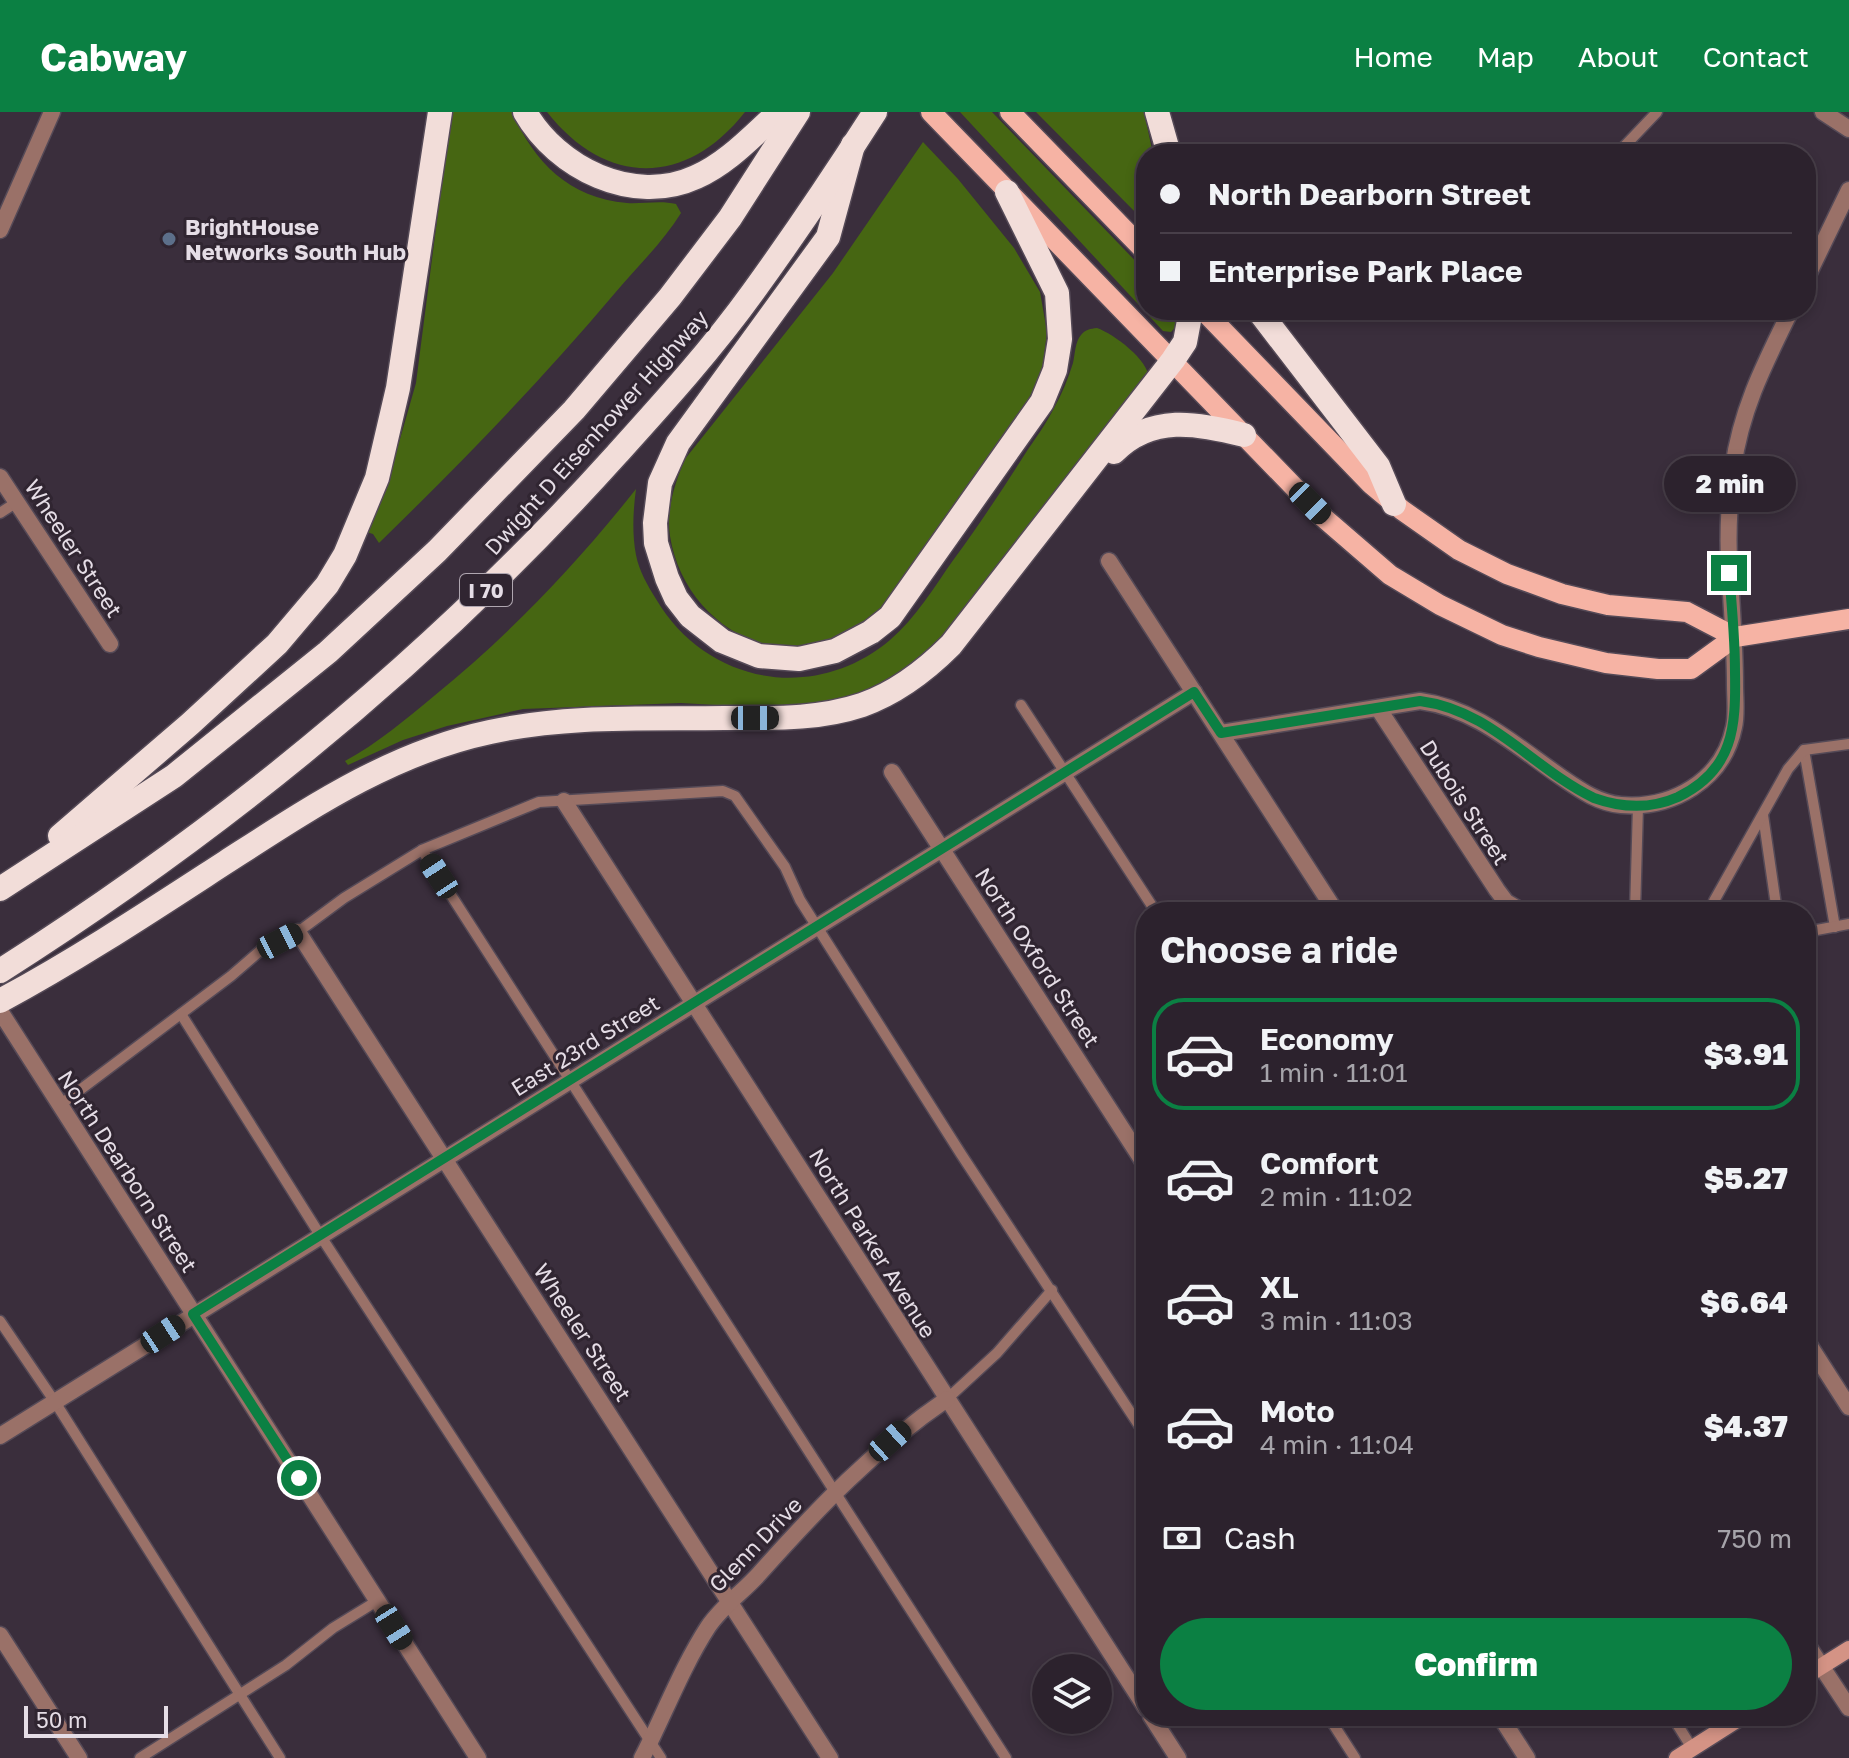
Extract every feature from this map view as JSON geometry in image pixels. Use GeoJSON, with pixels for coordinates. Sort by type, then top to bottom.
{"type":"FeatureCollection","features":[{"type":"Feature","properties":{"kind":"highway"},"geometry":{"type":"LineString","coordinates":[[0,888],[190,724],[277,644],[327,585],[345,555],[377,478],[398,388],[440,112]]}},
{"type":"Feature","properties":{"kind":"highway"},"geometry":{"type":"LineString","coordinates":[[525,112],[552,148],[581,169],[606,179],[649,185],[693,179],[714,168],[779,112]]}},
{"type":"Feature","properties":{"kind":"highway","name":"Dwight D Eisenhower Highway"},"geometry":{"type":"LineString","coordinates":[[0,888],[174,776],[328,652],[437,551],[574,410],[670,297],[730,218],[798,112]]}},
{"type":"Feature","properties":{"kind":"highway"},"geometry":{"type":"LineString","coordinates":[[1157,112],[1166,144]]}},
{"type":"Feature","properties":{"kind":"highway"},"geometry":{"type":"LineString","coordinates":[[865,127],[828,237],[678,443],[660,483],[656,543],[676,598],[690,616],[722,641],[759,656],[799,659],[826,654],[852,643],[890,617],[1042,402],[1055,370],[1060,339],[1057,293],[1007,192]]}},
{"type":"Feature","properties":{"kind":"highway","name":"Dwight D Eisenhower Highway"},"geometry":{"type":"LineString","coordinates":[[0,971],[179,851],[314,745],[410,662],[516,561],[643,426],[729,323],[753,293],[865,127]]}},
{"type":"Feature","properties":{"kind":"highway"},"geometry":{"type":"LineString","coordinates":[[0,1001],[49,975],[328,798],[383,767],[434,747],[491,731],[558,722],[809,717],[865,704],[915,677],[951,645],[1082,479],[1173,360],[1185,342],[1189,320]]}},
{"type":"Feature","properties":{"kind":"highway"},"geometry":{"type":"LineString","coordinates":[[1266,320],[1378,466],[1394,504]]}},
{"type":"Feature","properties":{"kind":"highway"},"geometry":{"type":"LineString","coordinates":[[1082,479],[1130,437],[1158,426],[1198,424],[1244,435]]}},
{"type":"Feature","properties":{"kind":"main road"},"geometry":{"type":"LineString","coordinates":[[931,112],[1324,518],[1370,559],[1412,589],[1502,635],[1606,663],[1658,669],[1691,669],[1735,637],[1849,619]]}},
{"type":"Feature","properties":{"kind":"main road"},"geometry":{"type":"LineString","coordinates":[[1010,112],[1136,242]]}},
{"type":"Feature","properties":{"kind":"main road"},"geometry":{"type":"LineString","coordinates":[[1213,320],[1371,484],[1459,550],[1507,574],[1562,594],[1608,605],[1687,612],[1735,637]]}},
{"type":"Feature","properties":{"kind":"street"},"geometry":{"type":"LineString","coordinates":[[0,230],[52,112]]}},
{"type":"Feature","properties":{"kind":"street"},"geometry":{"type":"LineString","coordinates":[[1823,112],[1849,129]]}},
{"type":"Feature","properties":{"kind":"street"},"geometry":{"type":"LineString","coordinates":[[1816,258],[1849,190]]}},
{"type":"Feature","properties":{"kind":"street"},"geometry":{"type":"LineString","coordinates":[[1221,733],[1420,701],[1447,705],[1471,715],[1586,794],[1611,804],[1638,806],[1665,802],[1696,786],[1716,768],[1729,744],[1736,718],[1735,637],[1729,573],[1733,470],[1743,413],[1786,320]]}},
{"type":"Feature","properties":{"kind":"street","name":"Wheeler Street"},"geometry":{"type":"LineString","coordinates":[[0,477],[110,644]]}},
{"type":"Feature","properties":{"kind":"street"},"geometry":{"type":"LineString","coordinates":[[1109,561],[1330,902]]}},
{"type":"Feature","properties":{"kind":"street","name":"East 23rd Street"},"geometry":{"type":"LineString","coordinates":[[0,1436],[1194,692]]}},
{"type":"Feature","properties":{"kind":"street","name":"Dubois Street"},"geometry":{"type":"LineString","coordinates":[[1378,708],[1506,902]]}},
{"type":"Feature","properties":{"kind":"street","name":"North Oxford Street"},"geometry":{"type":"LineString","coordinates":[[892,772],[1136,1150]]}},
{"type":"Feature","properties":{"kind":"street","name":"North Parker Avenue"},"geometry":{"type":"LineString","coordinates":[[564,801],[1136,1692]]}},
{"type":"Feature","properties":{"kind":"street","name":"Wheeler Street"},"geometry":{"type":"LineString","coordinates":[[298,932],[830,1758]]}},
{"type":"Feature","properties":{"kind":"street","name":"North Dearborn Street"},"geometry":{"type":"LineString","coordinates":[[0,1011],[478,1758]]}},
{"type":"Feature","properties":{"kind":"street"},"geometry":{"type":"LineString","coordinates":[[1816,1356],[1849,1407]]}},
{"type":"Feature","properties":{"kind":"street","name":"Glenn Drive"},"geometry":{"type":"LineString","coordinates":[[642,1758],[708,1627],[730,1601],[744,1590],[801,1526],[905,1427],[947,1399]]}},
{"type":"Feature","properties":{"kind":"street"},"geometry":{"type":"LineString","coordinates":[[0,1635],[79,1758]]}},
{"type":"Feature","properties":{"kind":"street"},"geometry":{"type":"LineString","coordinates":[[1816,1670],[1849,1649]]}},
{"type":"Feature","properties":{"kind":"street"},"geometry":{"type":"LineString","coordinates":[[1816,1657],[1849,1708]]}},
{"type":"Feature","properties":{"kind":"street"},"geometry":{"type":"LineString","coordinates":[[1157,1726],[1178,1758]]}},
{"type":"Feature","properties":{"kind":"street"},"geometry":{"type":"LineString","coordinates":[[1506,1726],[1527,1758]]}},
{"type":"Feature","properties":{"kind":"street"},"geometry":{"type":"LineString","coordinates":[[1677,1758],[1727,1726]]}},
{"type":"Feature","properties":{"kind":"lane"},"geometry":{"type":"LineString","coordinates":[[1627,144],[1657,112]]}},
{"type":"Feature","properties":{"kind":"lane"},"geometry":{"type":"LineString","coordinates":[[0,513],[17,502]]}},
{"type":"Feature","properties":{"kind":"lane"},"geometry":{"type":"LineString","coordinates":[[1021,705],[1150,902]]}},
{"type":"Feature","properties":{"kind":"lane"},"geometry":{"type":"LineString","coordinates":[[1714,902],[1788,769],[1804,750],[1849,744]]}},
{"type":"Feature","properties":{"kind":"lane"},"geometry":{"type":"LineString","coordinates":[[1804,750],[1835,927]]}},
{"type":"Feature","properties":{"kind":"lane"},"geometry":{"type":"LineString","coordinates":[[60,1105],[261,950],[298,932],[344,898],[422,850],[539,802],[723,791],[735,796],[785,867],[800,900],[961,1154],[1136,1420]]}},
{"type":"Feature","properties":{"kind":"lane"},"geometry":{"type":"LineString","coordinates":[[1635,902],[1638,806]]}},
{"type":"Feature","properties":{"kind":"lane"},"geometry":{"type":"LineString","coordinates":[[1762,814],[1775,902]]}},
{"type":"Feature","properties":{"kind":"lane"},"geometry":{"type":"LineString","coordinates":[[422,850],[1006,1758]]}},
{"type":"Feature","properties":{"kind":"lane"},"geometry":{"type":"LineString","coordinates":[[1816,930],[1849,924]]}},
{"type":"Feature","properties":{"kind":"lane"},"geometry":{"type":"LineString","coordinates":[[181,1014],[320,1235],[661,1758]]}},
{"type":"Feature","properties":{"kind":"lane"},"geometry":{"type":"LineString","coordinates":[[947,1399],[997,1353],[1052,1290]]}},
{"type":"Feature","properties":{"kind":"lane"},"geometry":{"type":"LineString","coordinates":[[0,1321],[55,1402],[280,1758]]}},
{"type":"Feature","properties":{"kind":"lane"},"geometry":{"type":"LineString","coordinates":[[140,1758],[286,1665],[333,1628],[377,1601]]}},
{"type":"Feature","properties":{"kind":"lane"},"geometry":{"type":"LineString","coordinates":[[1334,1726],[1355,1758]]}},
{"type":"Feature","properties":{"kind":"lane"},"geometry":{"type":"LineString","coordinates":[[1678,1726],[1692,1748]]}},
{"type":"Feature","properties":{"kind":"green space"},"geometry":{"type":"Polygon","coordinates":[[[451,112],[512,112],[531,147],[571,185],[606,200],[676,204],[681,213],[650,254],[529,390],[379,543],[373,534],[363,531],[396,453],[416,383],[451,112]]]}},
{"type":"Feature","properties":{"kind":"green space"},"geometry":{"type":"Polygon","coordinates":[[[547,112],[745,112],[722,137],[697,154],[672,165],[646,168],[620,165],[595,154],[570,137],[547,112]]]}},
{"type":"Feature","properties":{"kind":"green space"},"geometry":{"type":"Polygon","coordinates":[[[960,112],[992,112],[1136,262],[1136,302],[960,112]]]}},
{"type":"Feature","properties":{"kind":"green space"},"geometry":{"type":"Polygon","coordinates":[[[1036,112],[1144,112],[1151,144],[1136,144],[1136,213],[1036,112]]]}},
{"type":"Feature","properties":{"kind":"green space"},"geometry":{"type":"Polygon","coordinates":[[[923,142],[958,179],[1014,248],[1040,292],[1047,332],[1042,373],[1028,400],[899,587],[870,619],[844,638],[806,648],[778,647],[752,640],[728,628],[707,610],[690,589],[677,564],[669,526],[670,506],[678,477],[685,459],[833,273],[923,142]]]}},
{"type":"Feature","properties":{"kind":"green space"},"geometry":{"type":"Polygon","coordinates":[[[1153,320],[1177,320],[1171,332],[1163,331],[1153,320]]]}},
{"type":"Feature","properties":{"kind":"green space"},"geometry":{"type":"Polygon","coordinates":[[[1097,328],[1137,356],[1149,379],[944,635],[923,658],[866,695],[802,710],[681,703],[523,709],[447,726],[403,740],[348,765],[345,761],[402,722],[489,649],[590,545],[636,489],[634,539],[642,573],[677,628],[703,650],[732,666],[763,675],[796,678],[828,673],[860,660],[890,640],[924,602],[1048,420],[1067,381],[1079,338],[1086,330],[1097,328]]]}},
{"type":"Feature","properties":{"kind":"place","name":"BrightHouse Networks South Hub"},"geometry":{"type":"Point","coordinates":[169,239]}},
{"type":"Feature","properties":{"kind":"route"},"geometry":{"type":"LineString","coordinates":[[299,1478],[193,1314],[1194,692],[1221,733],[1420,701],[1447,705],[1471,715],[1594,798],[1611,804],[1647,806],[1681,795],[1716,768],[1729,744],[1736,718],[1735,637],[1729,573]]}}]}
